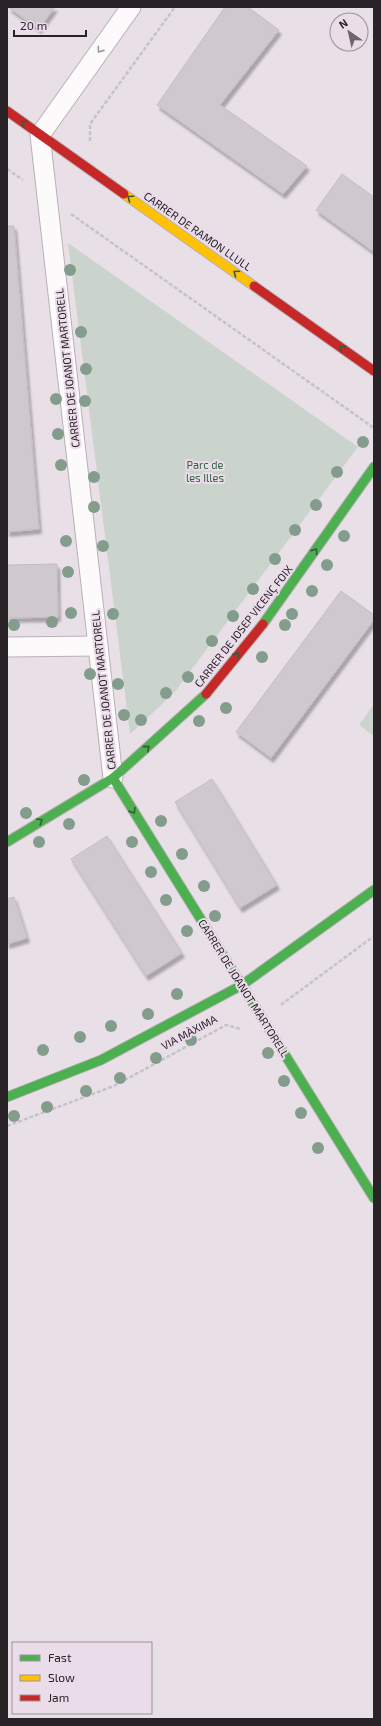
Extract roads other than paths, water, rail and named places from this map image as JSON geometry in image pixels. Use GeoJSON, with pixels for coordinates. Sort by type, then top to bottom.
{"type":"FeatureCollection","features":[{"type":"Feature","properties":{"kind":"street"},"geometry":{"type":"LineString","coordinates":[[40,135],[131,7]]}},
{"type":"Feature","properties":{"kind":"street","name":"CARRER DE RAMON LLULL"},"geometry":{"type":"LineString","coordinates":[[7,111],[374,371]]}},
{"type":"Feature","properties":{"kind":"street","name":"CARRER DE JOANOT MARTORELL"},"geometry":{"type":"LineString","coordinates":[[40,135],[113,778],[374,1198]]}},
{"type":"Feature","properties":{"kind":"street","name":"CARRER DE JOSEP VICENÇ FOIX"},"geometry":{"type":"LineString","coordinates":[[7,842],[113,778],[201,700],[268,616],[374,467]]}},
{"type":"Feature","properties":{"kind":"street"},"geometry":{"type":"LineString","coordinates":[[7,647],[98,646]]}},
{"type":"Feature","properties":{"kind":"street","name":"VIA MÀXIMA"},"geometry":{"type":"LineString","coordinates":[[7,1096],[102,1060],[242,985],[374,890]]}},
{"type":"Feature","properties":{"kind":"park label","name":"Parc de les Illes"},"geometry":{"type":"Point","coordinates":[205,470]}}]}
